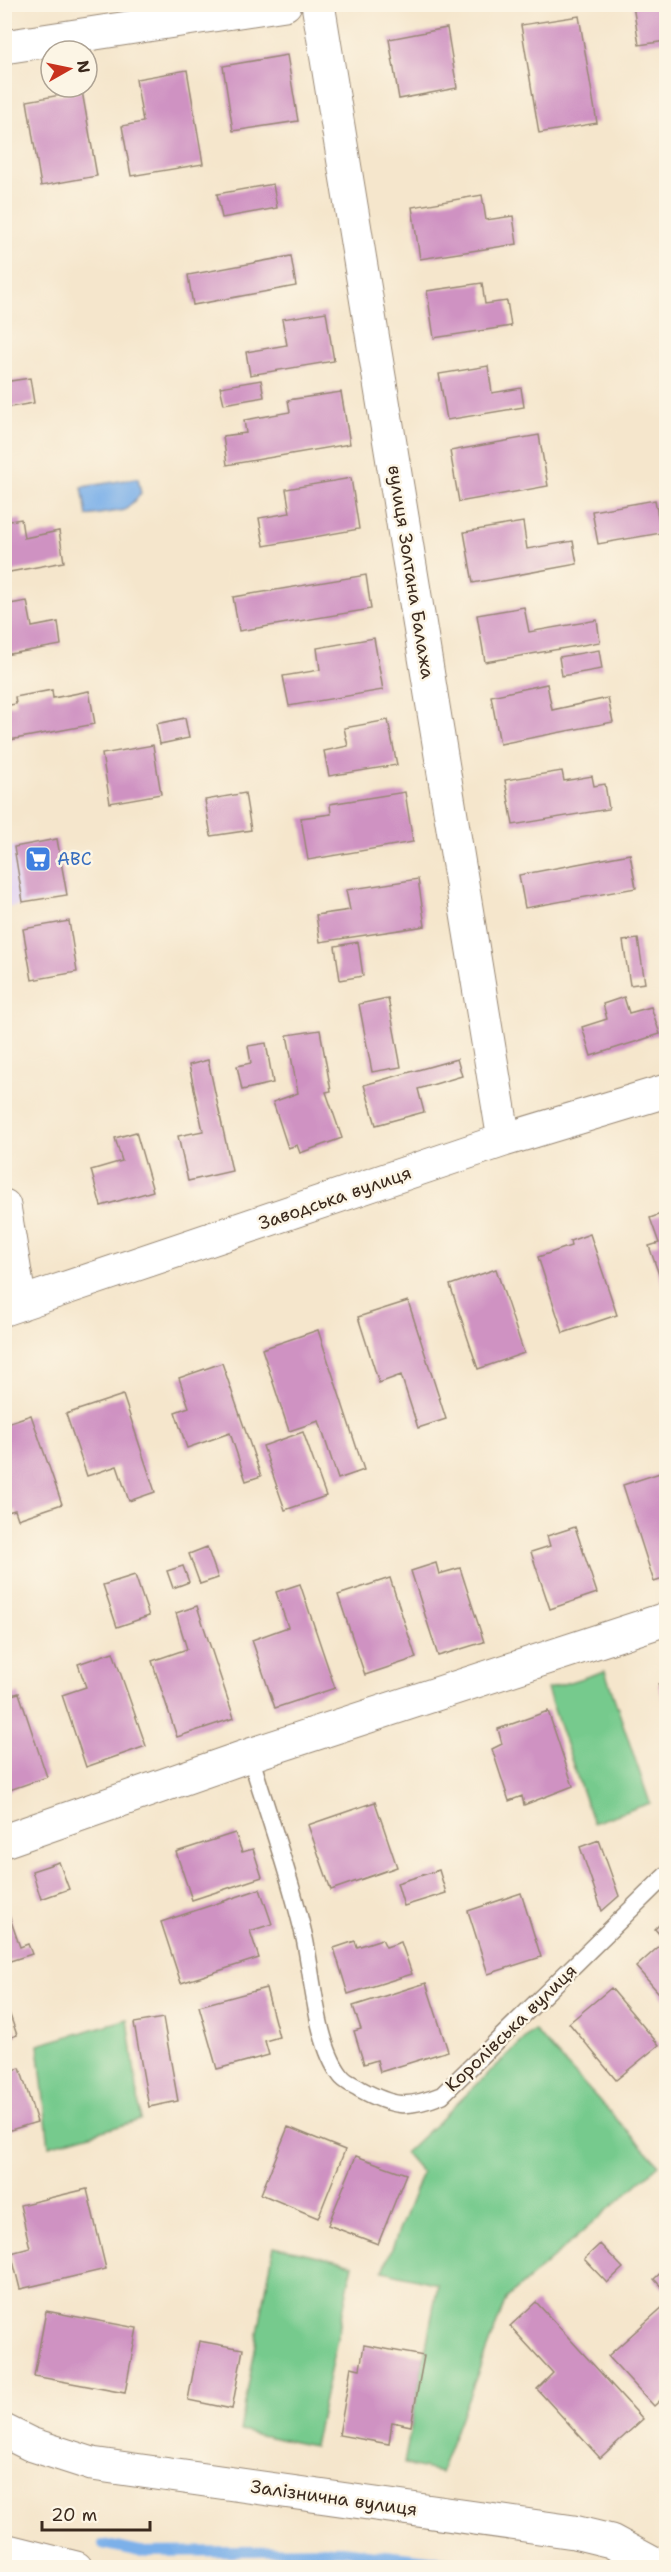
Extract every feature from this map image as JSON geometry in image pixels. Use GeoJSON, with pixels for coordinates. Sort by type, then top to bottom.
{"type":"FeatureCollection","features":[{"type":"Feature","properties":{"kind":"street"},"geometry":{"type":"LineString","coordinates":[[4,47],[285,4]]}},
{"type":"Feature","properties":{"kind":"street","name":"вулиця Золтана Балажа"},"geometry":{"type":"LineString","coordinates":[[318,4],[504,1140]]}},
{"type":"Feature","properties":{"kind":"street","name":"Заводська вулиця"},"geometry":{"type":"LineString","coordinates":[[12,1307],[504,1140],[666,1091]]}},
{"type":"Feature","properties":{"kind":"street"},"geometry":{"type":"LineString","coordinates":[[4,1206],[12,1307]]}},
{"type":"Feature","properties":{"kind":"street"},"geometry":{"type":"LineString","coordinates":[[4,1841],[250,1755],[666,1619]]}},
{"type":"Feature","properties":{"kind":"street","name":"Залізнична вулиця"},"geometry":{"type":"LineString","coordinates":[[4,2431],[30,2444],[92,2464],[574,2532],[611,2541],[661,2568]]}},
{"type":"Feature","properties":{"kind":"street"},"geometry":{"type":"LineString","coordinates":[[4,2550],[76,2568]]}},
{"type":"Feature","properties":{"kind":"lane","name":"Королівська вулиця"},"geometry":{"type":"LineString","coordinates":[[250,1755],[304,1935],[322,2035],[329,2056],[342,2078],[382,2101],[403,2106],[422,2103],[442,2095],[666,1875]]}},
{"type":"Feature","properties":{"kind":"shaded area","name":"ABC"},"geometry":{"type":"Polygon","coordinates":[[[57,839],[67,897],[5,908],[4,848],[57,839]]]}},
{"type":"Feature","properties":{"kind":"green space"},"geometry":{"type":"Polygon","coordinates":[[[605,1671],[650,1803],[593,1823],[547,1689],[605,1671]]]}},
{"type":"Feature","properties":{"kind":"green space"},"geometry":{"type":"Polygon","coordinates":[[[128,2019],[141,2120],[49,2146],[38,2045],[128,2019]]]}},
{"type":"Feature","properties":{"kind":"green space"},"geometry":{"type":"Polygon","coordinates":[[[534,2030],[659,2165],[506,2299],[440,2472],[404,2464],[438,2284],[383,2271],[422,2173],[405,2153],[534,2030]]]}},
{"type":"Feature","properties":{"kind":"green space"},"geometry":{"type":"Polygon","coordinates":[[[274,2246],[353,2264],[314,2446],[240,2431],[274,2246]]]}},
{"type":"Feature","properties":{"kind":"water"},"geometry":{"type":"Polygon","coordinates":[[[138,478],[141,494],[125,510],[87,516],[82,487],[138,478]]]}},
{"type":"Feature","properties":{"kind":"building"},"geometry":{"type":"Polygon","coordinates":[[[666,4],[666,41],[639,45],[633,5],[666,4]]]}},
{"type":"Feature","properties":{"kind":"building"},"geometry":{"type":"Polygon","coordinates":[[[579,16],[597,123],[539,133],[521,25],[579,16]]]}},
{"type":"Feature","properties":{"kind":"building"},"geometry":{"type":"Polygon","coordinates":[[[447,28],[457,88],[399,99],[389,39],[447,28]]]}},
{"type":"Feature","properties":{"kind":"building"},"geometry":{"type":"Polygon","coordinates":[[[287,55],[298,121],[233,131],[223,66],[287,55]]]}},
{"type":"Feature","properties":{"kind":"building"},"geometry":{"type":"Polygon","coordinates":[[[187,70],[203,164],[131,176],[122,126],[143,122],[136,79],[187,70]]]}},
{"type":"Feature","properties":{"kind":"building"},"geometry":{"type":"Polygon","coordinates":[[[83,99],[97,176],[41,186],[27,101],[83,99]]]}},
{"type":"Feature","properties":{"kind":"building"},"geometry":{"type":"Polygon","coordinates":[[[273,184],[277,208],[222,218],[217,194],[273,184]]]}},
{"type":"Feature","properties":{"kind":"building"},"geometry":{"type":"Polygon","coordinates":[[[482,195],[486,220],[513,216],[517,244],[420,259],[412,207],[482,195]]]}},
{"type":"Feature","properties":{"kind":"building"},"geometry":{"type":"Polygon","coordinates":[[[291,256],[296,286],[193,305],[188,275],[291,256]]]}},
{"type":"Feature","properties":{"kind":"building"},"geometry":{"type":"Polygon","coordinates":[[[482,283],[485,304],[507,301],[511,326],[434,338],[427,291],[482,283]]]}},
{"type":"Feature","properties":{"kind":"building"},"geometry":{"type":"Polygon","coordinates":[[[326,312],[334,361],[250,375],[246,352],[287,345],[282,319],[326,312]]]}},
{"type":"Feature","properties":{"kind":"building"},"geometry":{"type":"Polygon","coordinates":[[[488,366],[492,393],[521,388],[524,407],[447,420],[439,374],[488,366]]]}},
{"type":"Feature","properties":{"kind":"building"},"geometry":{"type":"Polygon","coordinates":[[[30,378],[34,403],[4,408],[4,382],[30,378]]]}},
{"type":"Feature","properties":{"kind":"building"},"geometry":{"type":"Polygon","coordinates":[[[261,380],[264,397],[224,404],[220,387],[261,380]]]}},
{"type":"Feature","properties":{"kind":"building"},"geometry":{"type":"Polygon","coordinates":[[[341,392],[350,444],[227,465],[223,436],[246,433],[244,420],[290,412],[288,400],[341,392]]]}},
{"type":"Feature","properties":{"kind":"building"},"geometry":{"type":"Polygon","coordinates":[[[539,435],[548,486],[459,502],[450,451],[539,435]]]}},
{"type":"Feature","properties":{"kind":"building"},"geometry":{"type":"Polygon","coordinates":[[[351,478],[359,529],[264,546],[259,518],[290,513],[286,489],[351,478]]]}},
{"type":"Feature","properties":{"kind":"building"},"geometry":{"type":"Polygon","coordinates":[[[655,500],[661,533],[598,544],[592,511],[655,500]]]}},
{"type":"Feature","properties":{"kind":"building"},"geometry":{"type":"Polygon","coordinates":[[[21,519],[24,538],[59,531],[64,562],[4,573],[4,522],[21,519]]]}},
{"type":"Feature","properties":{"kind":"building"},"geometry":{"type":"Polygon","coordinates":[[[523,522],[527,549],[573,541],[577,564],[473,583],[464,532],[523,522]]]}},
{"type":"Feature","properties":{"kind":"building"},"geometry":{"type":"Polygon","coordinates":[[[366,575],[371,609],[239,631],[233,597],[366,575]]]}},
{"type":"Feature","properties":{"kind":"building"},"geometry":{"type":"Polygon","coordinates":[[[27,601],[32,627],[58,622],[61,645],[4,655],[4,605],[27,601]]]}},
{"type":"Feature","properties":{"kind":"building"},"geometry":{"type":"Polygon","coordinates":[[[524,607],[529,632],[597,620],[600,642],[485,662],[477,615],[524,607]]]}},
{"type":"Feature","properties":{"kind":"building"},"geometry":{"type":"Polygon","coordinates":[[[374,638],[383,690],[289,706],[283,676],[320,670],[317,648],[374,638]]]}},
{"type":"Feature","properties":{"kind":"building"},"geometry":{"type":"Polygon","coordinates":[[[599,650],[602,669],[562,676],[559,657],[599,650]]]}},
{"type":"Feature","properties":{"kind":"building"},"geometry":{"type":"Polygon","coordinates":[[[547,684],[552,710],[608,698],[613,722],[500,744],[491,696],[547,684]]]}},
{"type":"Feature","properties":{"kind":"building"},"geometry":{"type":"Polygon","coordinates":[[[52,690],[53,698],[89,691],[95,724],[4,741],[4,706],[16,704],[15,697],[52,690]]]}},
{"type":"Feature","properties":{"kind":"building"},"geometry":{"type":"Polygon","coordinates":[[[185,718],[189,738],[160,744],[156,724],[185,718]]]}},
{"type":"Feature","properties":{"kind":"building"},"geometry":{"type":"Polygon","coordinates":[[[388,720],[397,765],[329,776],[324,751],[348,746],[344,728],[388,720]]]}},
{"type":"Feature","properties":{"kind":"building"},"geometry":{"type":"Polygon","coordinates":[[[153,745],[161,794],[110,803],[102,754],[153,745]]]}},
{"type":"Feature","properties":{"kind":"building"},"geometry":{"type":"Polygon","coordinates":[[[562,771],[564,781],[592,776],[594,786],[605,784],[609,809],[513,825],[505,780],[562,771]]]}},
{"type":"Feature","properties":{"kind":"building"},"geometry":{"type":"Polygon","coordinates":[[[405,792],[413,842],[308,860],[301,818],[331,814],[330,804],[405,792]]]}},
{"type":"Feature","properties":{"kind":"building"},"geometry":{"type":"Polygon","coordinates":[[[245,793],[251,830],[211,836],[205,800],[245,793]]]}},
{"type":"Feature","properties":{"kind":"building","name":"ABC"},"geometry":{"type":"Polygon","coordinates":[[[57,839],[67,895],[23,902],[14,847],[57,839]]]}},
{"type":"Feature","properties":{"kind":"building"},"geometry":{"type":"Polygon","coordinates":[[[630,854],[636,888],[525,908],[519,875],[630,854]]]}},
{"type":"Feature","properties":{"kind":"building"},"geometry":{"type":"Polygon","coordinates":[[[418,879],[425,926],[320,942],[316,915],[350,910],[346,890],[418,879]]]}},
{"type":"Feature","properties":{"kind":"building"},"geometry":{"type":"Polygon","coordinates":[[[69,921],[77,972],[32,980],[23,929],[69,921]]]}},
{"type":"Feature","properties":{"kind":"building"},"geometry":{"type":"Polygon","coordinates":[[[638,939],[645,983],[630,985],[623,941],[638,939]]]}},
{"type":"Feature","properties":{"kind":"building"},"geometry":{"type":"Polygon","coordinates":[[[358,942],[363,976],[340,980],[335,946],[358,942]]]}},
{"type":"Feature","properties":{"kind":"building"},"geometry":{"type":"Polygon","coordinates":[[[624,997],[629,1013],[651,1007],[660,1034],[591,1056],[582,1027],[607,1019],[603,1004],[624,997]]]}},
{"type":"Feature","properties":{"kind":"building"},"geometry":{"type":"Polygon","coordinates":[[[388,998],[401,1067],[372,1072],[359,1004],[388,998]]]}},
{"type":"Feature","properties":{"kind":"building"},"geometry":{"type":"Polygon","coordinates":[[[320,1030],[331,1091],[326,1092],[342,1138],[300,1153],[297,1145],[288,1148],[273,1102],[298,1093],[287,1035],[320,1030]]]}},
{"type":"Feature","properties":{"kind":"building"},"geometry":{"type":"Polygon","coordinates":[[[266,1043],[273,1083],[242,1090],[237,1066],[251,1063],[248,1046],[266,1043]]]}},
{"type":"Feature","properties":{"kind":"building"},"geometry":{"type":"Polygon","coordinates":[[[457,1059],[462,1076],[418,1089],[424,1112],[376,1125],[364,1085],[457,1059]]]}},
{"type":"Feature","properties":{"kind":"building"},"geometry":{"type":"Polygon","coordinates":[[[208,1060],[232,1171],[188,1181],[178,1136],[203,1131],[189,1065],[208,1060]]]}},
{"type":"Feature","properties":{"kind":"building"},"geometry":{"type":"Polygon","coordinates":[[[136,1132],[153,1191],[101,1206],[91,1170],[122,1161],[115,1138],[136,1132]]]}},
{"type":"Feature","properties":{"kind":"building"},"geometry":{"type":"Polygon","coordinates":[[[666,1212],[666,1285],[663,1286],[649,1246],[659,1243],[650,1218],[666,1212]]]}},
{"type":"Feature","properties":{"kind":"building"},"geometry":{"type":"Polygon","coordinates":[[[590,1234],[617,1315],[563,1333],[538,1257],[571,1246],[570,1241],[590,1234]]]}},
{"type":"Feature","properties":{"kind":"building"},"geometry":{"type":"Polygon","coordinates":[[[496,1269],[524,1353],[478,1369],[450,1285],[496,1269]]]}},
{"type":"Feature","properties":{"kind":"building"},"geometry":{"type":"Polygon","coordinates":[[[408,1301],[446,1419],[418,1428],[401,1375],[379,1383],[358,1317],[408,1301]]]}},
{"type":"Feature","properties":{"kind":"building"},"geometry":{"type":"Polygon","coordinates":[[[318,1330],[364,1470],[338,1479],[319,1421],[289,1431],[262,1349],[318,1330]]]}},
{"type":"Feature","properties":{"kind":"building"},"geometry":{"type":"Polygon","coordinates":[[[222,1363],[261,1476],[246,1481],[230,1433],[187,1448],[175,1412],[189,1407],[179,1378],[222,1363]]]}},
{"type":"Feature","properties":{"kind":"building"},"geometry":{"type":"Polygon","coordinates":[[[123,1395],[155,1492],[129,1501],[117,1466],[87,1476],[66,1414],[123,1395]]]}},
{"type":"Feature","properties":{"kind":"building"},"geometry":{"type":"Polygon","coordinates":[[[31,1415],[62,1504],[18,1519],[15,1510],[4,1513],[4,1424],[31,1415]]]}},
{"type":"Feature","properties":{"kind":"building"},"geometry":{"type":"Polygon","coordinates":[[[303,1432],[326,1496],[285,1510],[263,1446],[303,1432]]]}},
{"type":"Feature","properties":{"kind":"building"},"geometry":{"type":"Polygon","coordinates":[[[666,1471],[666,1578],[654,1582],[623,1485],[666,1471]]]}},
{"type":"Feature","properties":{"kind":"building"},"geometry":{"type":"Polygon","coordinates":[[[575,1527],[597,1593],[550,1609],[531,1552],[550,1546],[547,1536],[575,1527]]]}},
{"type":"Feature","properties":{"kind":"building"},"geometry":{"type":"Polygon","coordinates":[[[207,1547],[218,1578],[200,1584],[189,1554],[207,1547]]]}},
{"type":"Feature","properties":{"kind":"building"},"geometry":{"type":"Polygon","coordinates":[[[436,1563],[439,1574],[460,1568],[484,1642],[438,1656],[411,1571],[436,1563]]]}},
{"type":"Feature","properties":{"kind":"building"},"geometry":{"type":"Polygon","coordinates":[[[183,1566],[189,1582],[173,1588],[167,1571],[183,1566]]]}},
{"type":"Feature","properties":{"kind":"building"},"geometry":{"type":"Polygon","coordinates":[[[135,1575],[149,1616],[117,1627],[103,1585],[135,1575]]]}},
{"type":"Feature","properties":{"kind":"building"},"geometry":{"type":"Polygon","coordinates":[[[390,1578],[416,1658],[365,1675],[338,1595],[390,1578]]]}},
{"type":"Feature","properties":{"kind":"building"},"geometry":{"type":"Polygon","coordinates":[[[300,1584],[335,1688],[275,1708],[252,1640],[288,1627],[276,1592],[300,1584]]]}},
{"type":"Feature","properties":{"kind":"building"},"geometry":{"type":"Polygon","coordinates":[[[197,1606],[234,1718],[177,1737],[152,1661],[187,1649],[176,1613],[197,1606]]]}},
{"type":"Feature","properties":{"kind":"building"},"geometry":{"type":"Polygon","coordinates":[[[113,1652],[146,1746],[86,1767],[62,1695],[86,1687],[78,1664],[113,1652]]]}},
{"type":"Feature","properties":{"kind":"building"},"geometry":{"type":"Polygon","coordinates":[[[666,1681],[666,1708],[658,1684],[666,1681]]]}},
{"type":"Feature","properties":{"kind":"building"},"geometry":{"type":"Polygon","coordinates":[[[19,1693],[47,1777],[4,1792],[4,1697],[19,1693]]]}},
{"type":"Feature","properties":{"kind":"building"},"geometry":{"type":"Polygon","coordinates":[[[548,1711],[573,1786],[524,1805],[522,1796],[509,1801],[492,1749],[502,1744],[498,1729],[548,1711]]]}},
{"type":"Feature","properties":{"kind":"building"},"geometry":{"type":"Polygon","coordinates":[[[375,1802],[397,1867],[331,1890],[308,1825],[375,1802]]]}},
{"type":"Feature","properties":{"kind":"building"},"geometry":{"type":"Polygon","coordinates":[[[235,1833],[242,1852],[253,1849],[262,1877],[192,1900],[176,1852],[235,1833]]]}},
{"type":"Feature","properties":{"kind":"building"},"geometry":{"type":"Polygon","coordinates":[[[599,1840],[619,1896],[602,1911],[580,1847],[599,1840]]]}},
{"type":"Feature","properties":{"kind":"building"},"geometry":{"type":"Polygon","coordinates":[[[59,1862],[69,1889],[41,1899],[32,1871],[59,1862]]]}},
{"type":"Feature","properties":{"kind":"building"},"geometry":{"type":"Polygon","coordinates":[[[439,1870],[446,1893],[404,1906],[397,1883],[439,1870]]]}},
{"type":"Feature","properties":{"kind":"building"},"geometry":{"type":"Polygon","coordinates":[[[260,1889],[272,1924],[250,1931],[259,1958],[181,1983],[161,1922],[260,1889]]]}},
{"type":"Feature","properties":{"kind":"building"},"geometry":{"type":"Polygon","coordinates":[[[521,1893],[541,1957],[488,1974],[468,1911],[521,1893]]]}},
{"type":"Feature","properties":{"kind":"building"},"geometry":{"type":"Polygon","coordinates":[[[5,1904],[20,1947],[28,1944],[32,1954],[4,1963],[5,1904]]]}},
{"type":"Feature","properties":{"kind":"building"},"geometry":{"type":"Polygon","coordinates":[[[666,1918],[666,2001],[636,1967],[665,1941],[655,1929],[666,1918]]]}},
{"type":"Feature","properties":{"kind":"building"},"geometry":{"type":"Polygon","coordinates":[[[382,1939],[386,1947],[401,1942],[412,1974],[348,1994],[334,1948],[355,1941],[357,1947],[382,1939]]]}},
{"type":"Feature","properties":{"kind":"building"},"geometry":{"type":"Polygon","coordinates":[[[426,1983],[448,2051],[380,2072],[377,2060],[364,2064],[354,2031],[361,2029],[353,2006],[426,1983]]]}},
{"type":"Feature","properties":{"kind":"building"},"geometry":{"type":"Polygon","coordinates":[[[266,1988],[279,2037],[265,2041],[269,2055],[217,2069],[199,2006],[266,1988]]]}},
{"type":"Feature","properties":{"kind":"building"},"geometry":{"type":"Polygon","coordinates":[[[611,1988],[659,2045],[616,2080],[569,2023],[611,1988]]]}},
{"type":"Feature","properties":{"kind":"building"},"geometry":{"type":"Polygon","coordinates":[[[4,1998],[17,2035],[4,2040],[4,1998]]]}},
{"type":"Feature","properties":{"kind":"building"},"geometry":{"type":"Polygon","coordinates":[[[163,2018],[178,2101],[149,2107],[134,2023],[163,2018]]]}},
{"type":"Feature","properties":{"kind":"building"},"geometry":{"type":"Polygon","coordinates":[[[20,2068],[37,2122],[4,2132],[4,2073],[20,2068]]]}},
{"type":"Feature","properties":{"kind":"building"},"geometry":{"type":"Polygon","coordinates":[[[288,2127],[345,2150],[318,2218],[261,2194],[288,2127]]]}},
{"type":"Feature","properties":{"kind":"building"},"geometry":{"type":"Polygon","coordinates":[[[356,2156],[406,2174],[378,2244],[328,2225],[356,2156]]]}},
{"type":"Feature","properties":{"kind":"building"},"geometry":{"type":"Polygon","coordinates":[[[87,2189],[106,2269],[20,2289],[11,2253],[30,2248],[20,2205],[87,2189]]]}},
{"type":"Feature","properties":{"kind":"building"},"geometry":{"type":"Polygon","coordinates":[[[600,2244],[623,2268],[607,2283],[584,2259],[600,2244]]]}},
{"type":"Feature","properties":{"kind":"building"},"geometry":{"type":"Polygon","coordinates":[[[666,2268],[666,2292],[654,2279],[666,2268]]]}},
{"type":"Feature","properties":{"kind":"building"},"geometry":{"type":"Polygon","coordinates":[[[536,2302],[643,2419],[600,2458],[537,2389],[553,2373],[510,2326],[536,2302]]]}},
{"type":"Feature","properties":{"kind":"building"},"geometry":{"type":"Polygon","coordinates":[[[665,2305],[666,2395],[654,2406],[608,2356],[665,2305]]]}},
{"type":"Feature","properties":{"kind":"building"},"geometry":{"type":"Polygon","coordinates":[[[46,2311],[137,2328],[125,2393],[34,2376],[46,2311]]]}},
{"type":"Feature","properties":{"kind":"building"},"geometry":{"type":"Polygon","coordinates":[[[199,2341],[243,2349],[232,2409],[188,2400],[199,2341]]]}},
{"type":"Feature","properties":{"kind":"building"},"geometry":{"type":"Polygon","coordinates":[[[364,2345],[424,2356],[411,2426],[392,2422],[389,2444],[339,2435],[351,2367],[360,2369],[364,2345]]]}},
{"type":"Feature","properties":{"kind":"waterway"},"geometry":{"type":"LineString","coordinates":[[103,2544],[140,2552],[341,2550],[500,2568]]}},
{"type":"Feature","properties":{"kind":"place","name":"ABC"},"geometry":{"type":"Point","coordinates":[38,859]}}]}
